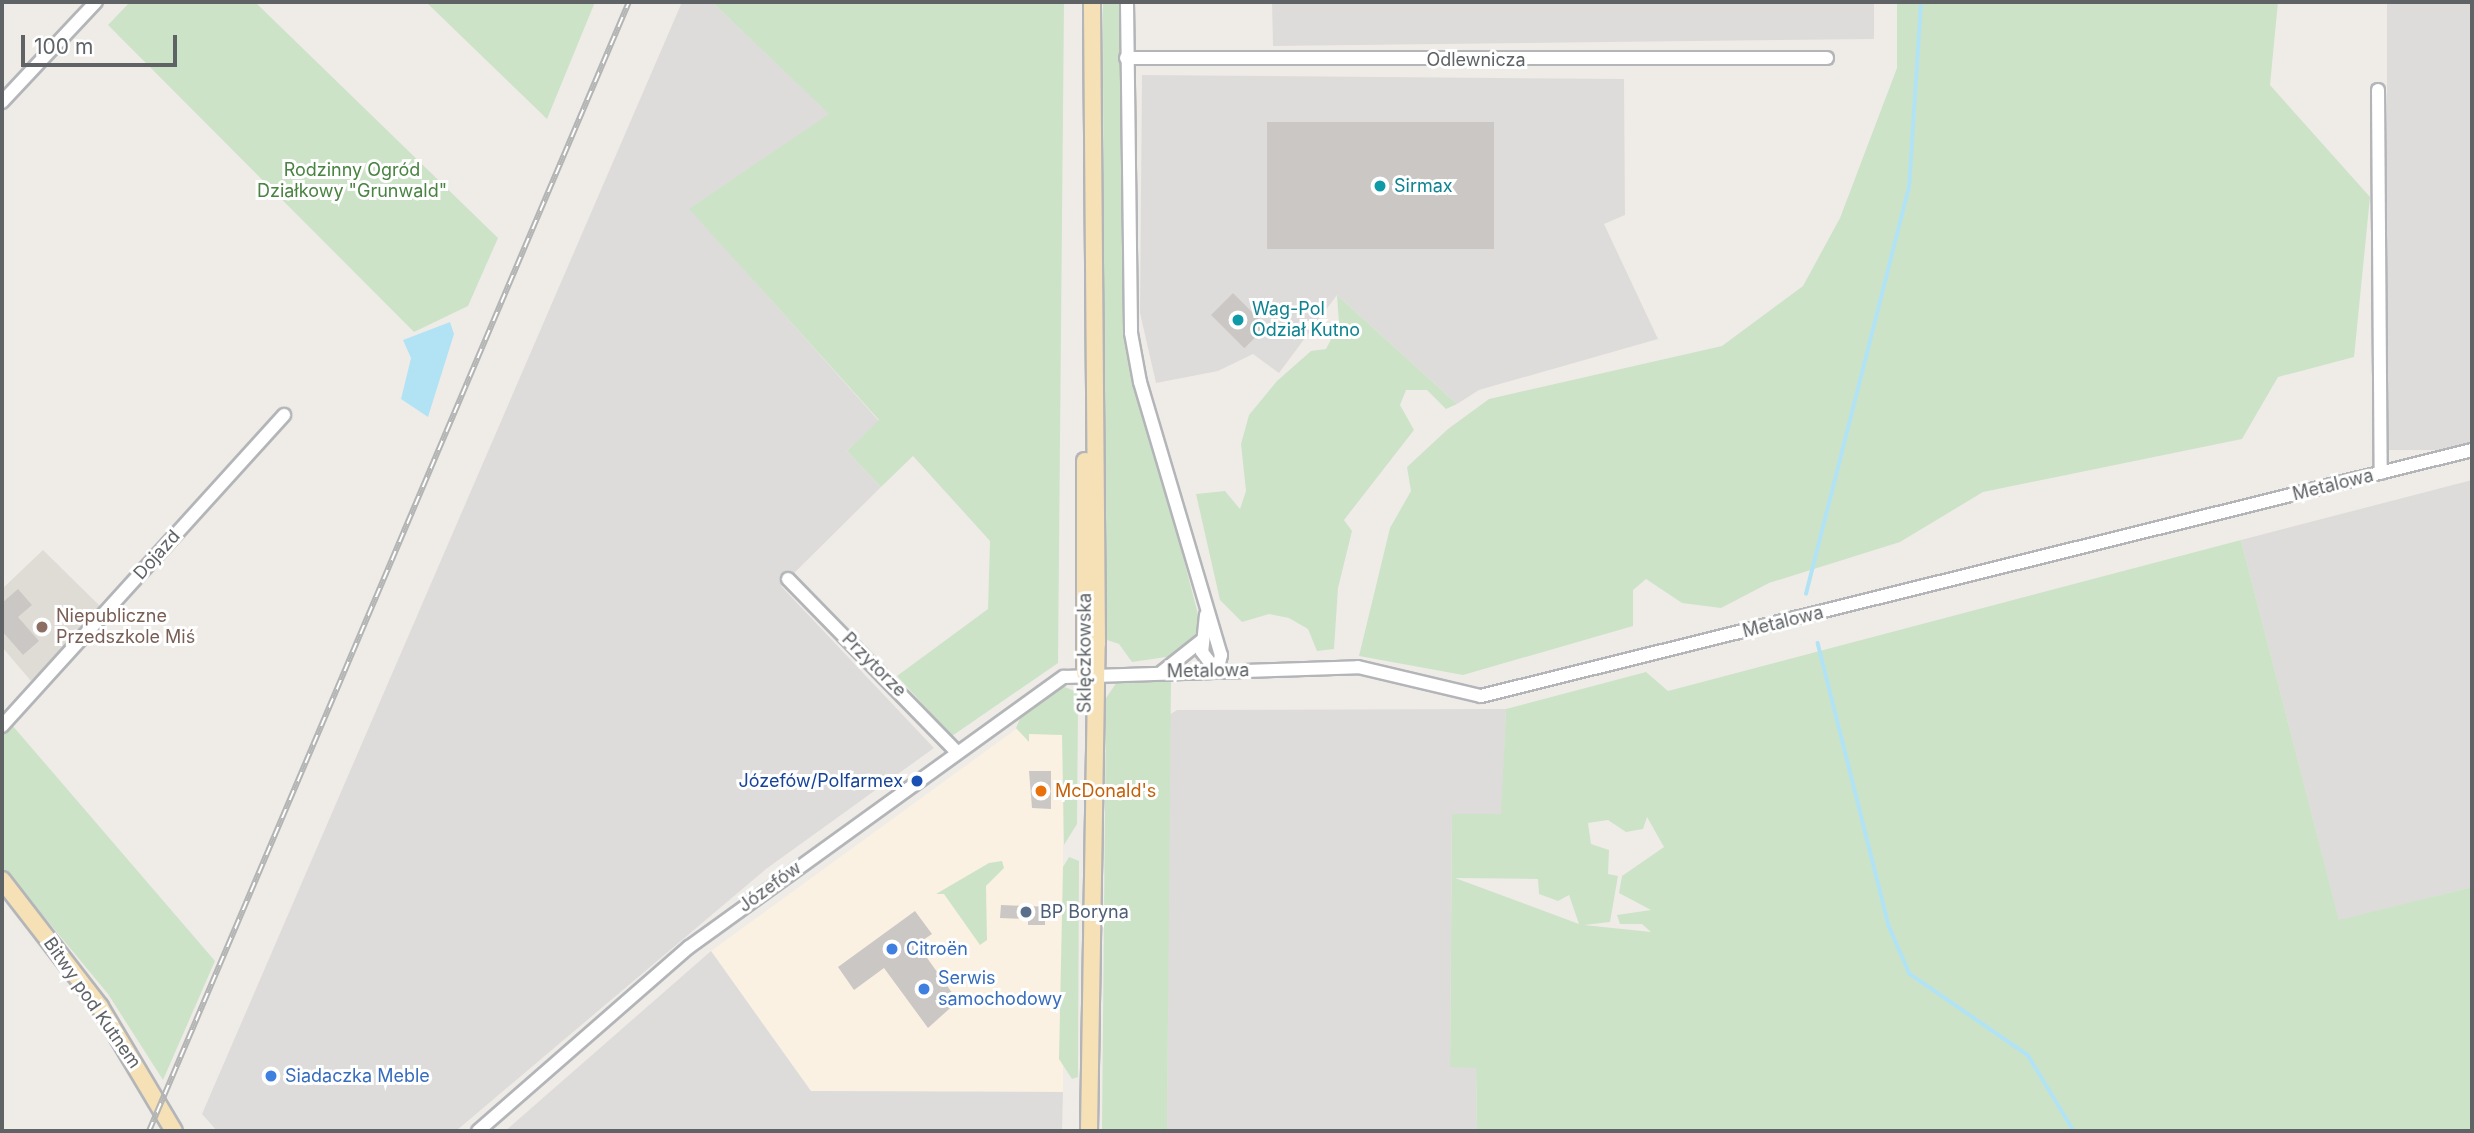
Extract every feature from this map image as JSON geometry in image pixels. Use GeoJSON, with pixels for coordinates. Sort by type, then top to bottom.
{"type":"FeatureCollection","features":[{"type":"Feature","properties":{"kind":"main road","name":"Sklęczkowska"},"geometry":{"type":"LineString","coordinates":[[1089,1131],[1092,2]]}},
{"type":"Feature","properties":{"kind":"main road","name":"Bitwy pod Kutnem"},"geometry":{"type":"LineString","coordinates":[[2,880],[100,1007],[174,1131]]}},
{"type":"Feature","properties":{"kind":"street"},"geometry":{"type":"LineString","coordinates":[[2,102],[96,2]]}},
{"type":"Feature","properties":{"kind":"street"},"geometry":{"type":"LineString","coordinates":[[1127,2],[1131,332],[1221,655],[1217,672]]}},
{"type":"Feature","properties":{"kind":"street","name":"Odlewnicza"},"geometry":{"type":"LineString","coordinates":[[1126,58],[1827,58]]}},
{"type":"Feature","properties":{"kind":"street"},"geometry":{"type":"LineString","coordinates":[[2378,90],[2381,473]]}},
{"type":"Feature","properties":{"kind":"street","name":"Dojazd"},"geometry":{"type":"LineString","coordinates":[[2,726],[284,415]]}},
{"type":"Feature","properties":{"kind":"street","name":"Metalowa"},"geometry":{"type":"LineString","coordinates":[[1091,674],[1358,667],[1481,696],[2472,450]]}},
{"type":"Feature","properties":{"kind":"street","name":"Przytorze"},"geometry":{"type":"LineString","coordinates":[[788,579],[957,752]]}},
{"type":"Feature","properties":{"kind":"street"},"geometry":{"type":"LineString","coordinates":[[1207,612],[1202,641],[1217,672]]}},
{"type":"Feature","properties":{"kind":"street"},"geometry":{"type":"LineString","coordinates":[[1162,673],[1202,641]]}},
{"type":"Feature","properties":{"kind":"street","name":"Józefów"},"geometry":{"type":"LineString","coordinates":[[478,1131],[689,947],[1065,677],[1091,674]]}},
{"type":"Feature","properties":{"kind":"shaded area"},"geometry":{"type":"Polygon","coordinates":[[[682,2],[712,2],[830,114],[690,209],[879,421],[847,451],[881,487],[781,586],[934,748],[766,869],[456,1131],[217,1131],[202,1114],[682,2]]]}},
{"type":"Feature","properties":{"kind":"shaded area"},"geometry":{"type":"Polygon","coordinates":[[[1272,2],[1874,2],[1874,39],[1273,46],[1272,2]]]}},
{"type":"Feature","properties":{"kind":"shaded area"},"geometry":{"type":"Polygon","coordinates":[[[2387,2],[2472,2],[2472,450],[2387,450],[2387,2]]]}},
{"type":"Feature","properties":{"kind":"shaded area","name":"Sirmax"},"geometry":{"type":"Polygon","coordinates":[[[1142,75],[1624,79],[1625,215],[1604,224],[1658,339],[1479,390],[1457,404],[1337,295],[1279,373],[1253,354],[1218,371],[1156,383],[1140,313],[1142,75]]]}},
{"type":"Feature","properties":{"kind":"shaded area"},"geometry":{"type":"Polygon","coordinates":[[[2472,480],[2472,887],[2339,921],[2241,540],[2472,480]]]}},
{"type":"Feature","properties":{"kind":"shaded area","name":"Niepubliczne Przedszkole Miś"},"geometry":{"type":"Polygon","coordinates":[[[43,550],[102,608],[31,681],[2,647],[2,589],[43,550]]]}},
{"type":"Feature","properties":{"kind":"shaded area"},"geometry":{"type":"Polygon","coordinates":[[[1063,695],[1063,1092],[810,1091],[711,951],[1063,695]]]}},
{"type":"Feature","properties":{"kind":"shaded area"},"geometry":{"type":"Polygon","coordinates":[[[1506,709],[1502,814],[1452,814],[1450,1066],[1476,1067],[1477,1131],[1167,1131],[1169,715],[1177,710],[1506,709]]]}},
{"type":"Feature","properties":{"kind":"shaded area"},"geometry":{"type":"Polygon","coordinates":[[[711,951],[811,1091],[1063,1092],[1062,1131],[505,1131],[711,951]]]}},
{"type":"Feature","properties":{"kind":"green space","name":"Rodzinny Ogród Działkowy \"Grunwald\""},"geometry":{"type":"Polygon","coordinates":[[[130,2],[255,2],[498,238],[468,306],[414,332],[108,25],[130,2]]]}},
{"type":"Feature","properties":{"kind":"green space"},"geometry":{"type":"Polygon","coordinates":[[[426,2],[595,2],[547,119],[426,2]]]}},
{"type":"Feature","properties":{"kind":"green space"},"geometry":{"type":"Polygon","coordinates":[[[712,2],[1064,2],[1058,663],[952,736],[897,676],[988,609],[990,541],[913,456],[881,487],[847,451],[879,420],[689,209],[829,114],[712,2]]]}},
{"type":"Feature","properties":{"kind":"green space"},"geometry":{"type":"Polygon","coordinates":[[[1103,2],[1123,2],[1122,282],[1127,340],[1200,622],[1194,638],[1173,656],[1132,662],[1119,644],[1104,639],[1103,2]]]}},
{"type":"Feature","properties":{"kind":"green space"},"geometry":{"type":"Polygon","coordinates":[[[1897,2],[2278,2],[2270,85],[2370,197],[2354,357],[2278,377],[2242,439],[1983,492],[1900,542],[1769,583],[1721,608],[1682,603],[1646,579],[1633,590],[1633,626],[1463,675],[1359,656],[1390,528],[1411,491],[1407,467],[1448,429],[1489,399],[1722,346],[1803,286],[1840,218],[1897,68],[1897,2]]]}},
{"type":"Feature","properties":{"kind":"green space"},"geometry":{"type":"Polygon","coordinates":[[[1337,295],[1457,404],[1446,409],[1427,390],[1406,390],[1400,405],[1414,430],[1344,520],[1352,531],[1338,588],[1334,649],[1317,651],[1308,629],[1289,618],[1269,614],[1242,622],[1220,600],[1196,494],[1225,491],[1240,509],[1246,491],[1241,444],[1249,415],[1277,381],[1311,351],[1326,349],[1339,324],[1337,295]]]}},
{"type":"Feature","properties":{"kind":"green space"},"geometry":{"type":"Polygon","coordinates":[[[2241,540],[2339,920],[2472,887],[2472,1131],[1477,1131],[1476,1068],[1450,1067],[1452,814],[1501,814],[1506,709],[1646,672],[1668,691],[2241,540]],[[1647,817],[1643,829],[1626,832],[1608,820],[1588,823],[1591,844],[1609,850],[1608,874],[1618,876],[1610,922],[1584,925],[1651,932],[1642,924],[1620,924],[1617,915],[1651,910],[1619,893],[1622,876],[1664,847],[1647,817]],[[1455,878],[1579,924],[1569,895],[1558,901],[1539,894],[1538,879],[1455,878]]]}},
{"type":"Feature","properties":{"kind":"green space"},"geometry":{"type":"Polygon","coordinates":[[[1171,678],[1167,1131],[1102,1131],[1106,698],[1119,679],[1171,678]]]}},
{"type":"Feature","properties":{"kind":"green space"},"geometry":{"type":"Polygon","coordinates":[[[1060,685],[1077,692],[1078,708],[1077,824],[1064,845],[1062,735],[1029,734],[1029,742],[1016,728],[1021,716],[1060,685]]]}},
{"type":"Feature","properties":{"kind":"green space"},"geometry":{"type":"Polygon","coordinates":[[[12,725],[215,961],[163,1080],[108,994],[2,866],[2,735],[12,725]]]}},
{"type":"Feature","properties":{"kind":"green space"},"geometry":{"type":"Polygon","coordinates":[[[1069,857],[1079,861],[1078,1077],[1072,1079],[1059,1059],[1063,867],[1069,857]]]}},
{"type":"Feature","properties":{"kind":"green space"},"geometry":{"type":"Polygon","coordinates":[[[1002,861],[1004,868],[986,886],[987,940],[980,945],[944,894],[936,894],[989,863],[1002,861]]]}},
{"type":"Feature","properties":{"kind":"water"},"geometry":{"type":"Polygon","coordinates":[[[450,322],[454,334],[428,417],[401,399],[411,358],[403,340],[450,322]]]}},
{"type":"Feature","properties":{"kind":"building","name":"Sirmax"},"geometry":{"type":"Polygon","coordinates":[[[1267,122],[1494,122],[1494,249],[1267,249],[1267,122]]]}},
{"type":"Feature","properties":{"kind":"building","name":"Wag-Pol Odział Kutno"},"geometry":{"type":"Polygon","coordinates":[[[1233,293],[1266,326],[1244,348],[1211,315],[1233,293]]]}},
{"type":"Feature","properties":{"kind":"building","name":"Niepubliczne Przedszkole Miś"},"geometry":{"type":"Polygon","coordinates":[[[18,589],[32,605],[18,617],[39,641],[23,655],[2,631],[2,603],[18,589]]]}},
{"type":"Feature","properties":{"kind":"building","name":"McDonald's"},"geometry":{"type":"Polygon","coordinates":[[[1029,771],[1051,771],[1051,809],[1032,808],[1029,771]]]}},
{"type":"Feature","properties":{"kind":"building","name":"BP Boryna"},"geometry":{"type":"Polygon","coordinates":[[[1001,905],[1052,907],[1052,917],[1045,917],[1045,925],[1028,925],[1028,919],[1000,918],[1001,905]]]}},
{"type":"Feature","properties":{"kind":"building"},"geometry":{"type":"Polygon","coordinates":[[[915,911],[932,934],[917,944],[958,1001],[928,1028],[884,968],[854,990],[838,967],[915,911]]]}},
{"type":"Feature","properties":{"kind":"waterway"},"geometry":{"type":"LineString","coordinates":[[1806,594],[1909,188],[1921,2]]}},
{"type":"Feature","properties":{"kind":"waterway"},"geometry":{"type":"LineString","coordinates":[[1818,643],[1889,926],[1910,974],[2028,1055],[2074,1131]]}},
{"type":"Feature","properties":{"kind":"railway"},"geometry":{"type":"LineString","coordinates":[[149,1131],[629,2]]}},
{"type":"Feature","properties":{"kind":"place","name":"Sirmax"},"geometry":{"type":"Point","coordinates":[1380,186]}},
{"type":"Feature","properties":{"kind":"place","name":"Wag-Pol Odział Kutno"},"geometry":{"type":"Point","coordinates":[1238,320]}},
{"type":"Feature","properties":{"kind":"place","name":"Niepubliczne Przedszkole Miś"},"geometry":{"type":"Point","coordinates":[42,627]}},
{"type":"Feature","properties":{"kind":"place","name":"Józefów/Polfarmex"},"geometry":{"type":"Point","coordinates":[917,781]}},
{"type":"Feature","properties":{"kind":"place","name":"McDonald's"},"geometry":{"type":"Point","coordinates":[1041,791]}},
{"type":"Feature","properties":{"kind":"place","name":"BP Boryna"},"geometry":{"type":"Point","coordinates":[1026,912]}},
{"type":"Feature","properties":{"kind":"place","name":"Citroën"},"geometry":{"type":"Point","coordinates":[892,949]}},
{"type":"Feature","properties":{"kind":"place","name":"Serwis samochodowy"},"geometry":{"type":"Point","coordinates":[924,989]}},
{"type":"Feature","properties":{"kind":"place","name":"Siadaczka Meble"},"geometry":{"type":"Point","coordinates":[271,1076]}}]}
